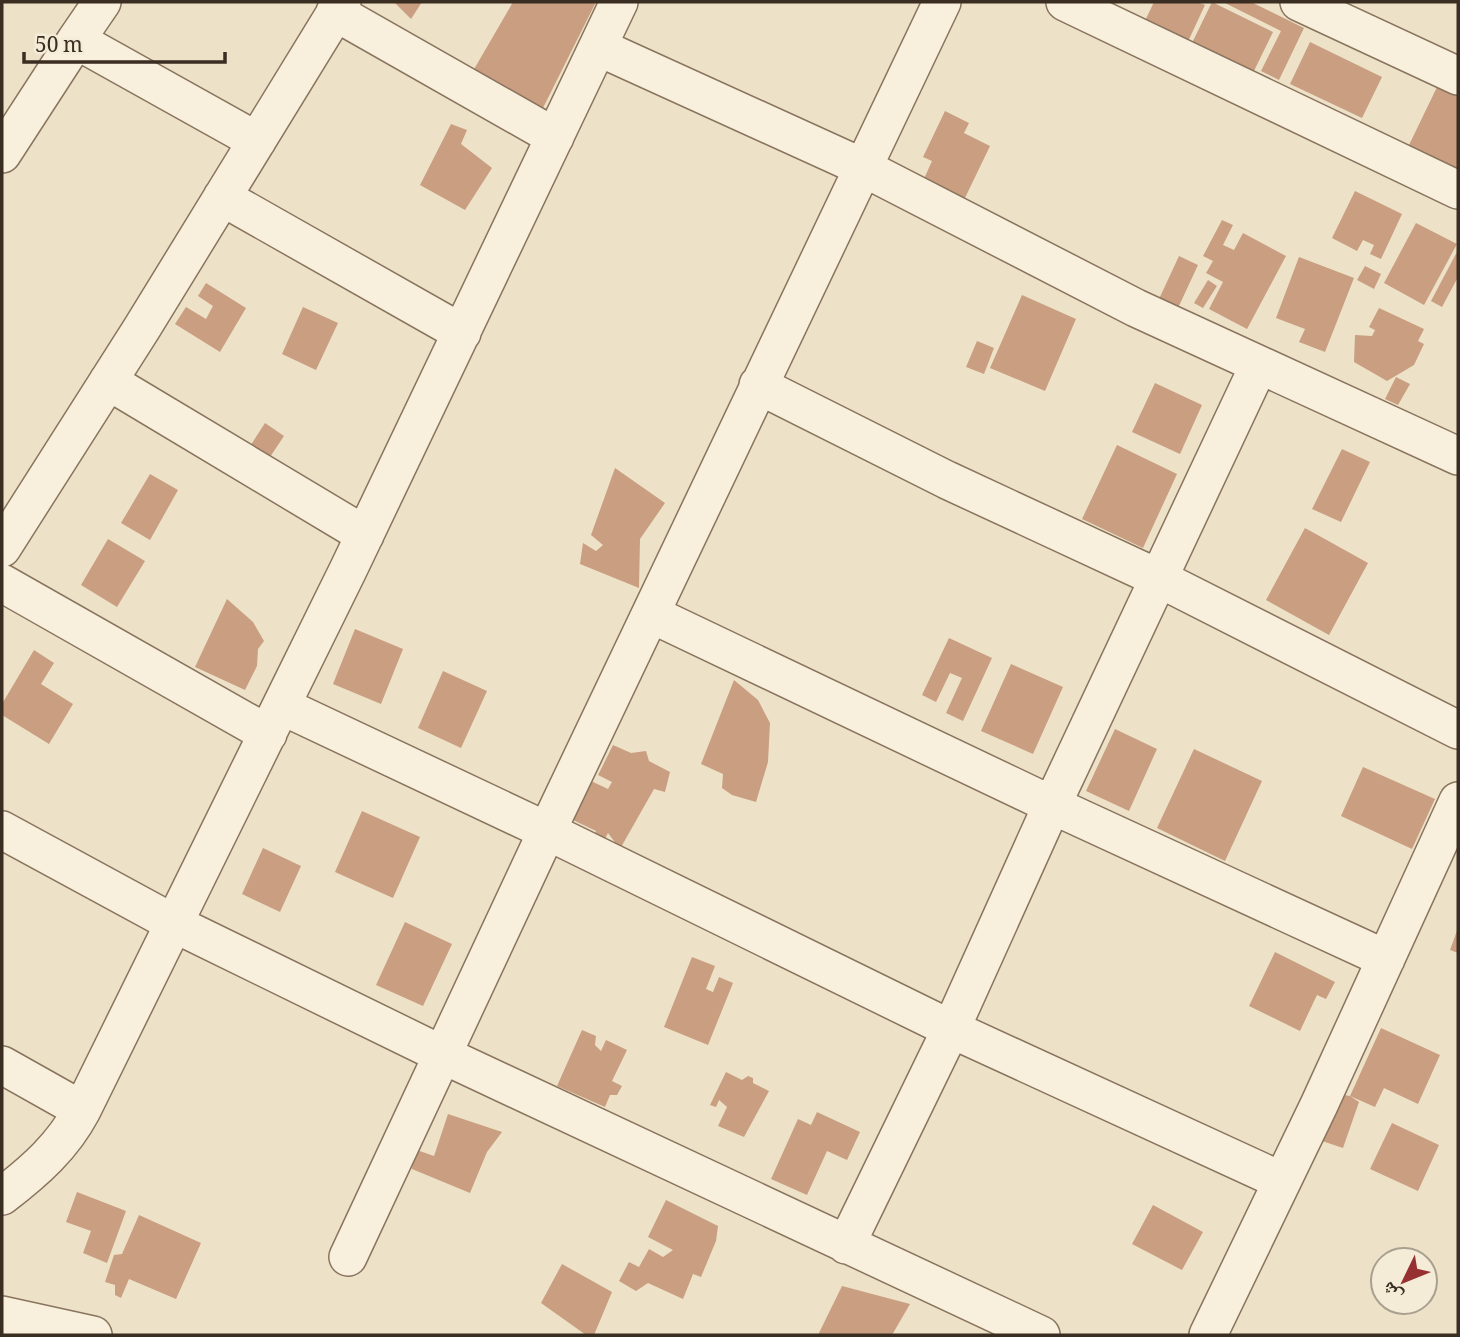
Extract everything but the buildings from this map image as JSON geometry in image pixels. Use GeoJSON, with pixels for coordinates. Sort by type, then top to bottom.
{"type":"FeatureCollection","features":[{"type":"Feature","properties":{"kind":"street"},"geometry":{"type":"LineString","coordinates":[[2,154],[102,2]]}},
{"type":"Feature","properties":{"kind":"street"},"geometry":{"type":"LineString","coordinates":[[2,1195],[56,1151],[82,1110],[365,535],[619,2]]}},
{"type":"Feature","properties":{"kind":"street"},"geometry":{"type":"LineString","coordinates":[[348,1257],[758,384],[942,2]]}},
{"type":"Feature","properties":{"kind":"street"},"geometry":{"type":"LineString","coordinates":[[1065,2],[1458,190]]}},
{"type":"Feature","properties":{"kind":"street"},"geometry":{"type":"LineString","coordinates":[[1299,2],[1458,76]]}},
{"type":"Feature","properties":{"kind":"street"},"geometry":{"type":"LineString","coordinates":[[8,526],[108,381],[338,7],[555,137]]}},
{"type":"Feature","properties":{"kind":"street"},"geometry":{"type":"LineString","coordinates":[[76,40],[257,141]]}},
{"type":"Feature","properties":{"kind":"street"},"geometry":{"type":"LineString","coordinates":[[598,47],[862,167],[1136,308],[1458,457]]}},
{"type":"Feature","properties":{"kind":"street"},"geometry":{"type":"LineString","coordinates":[[222,197],[462,333]]}},
{"type":"Feature","properties":{"kind":"street"},"geometry":{"type":"LineString","coordinates":[[846,1245],[951,1029],[1052,805],[1259,365]]}},
{"type":"Feature","properties":{"kind":"street"},"geometry":{"type":"LineString","coordinates":[[108,381],[365,535]]}},
{"type":"Feature","properties":{"kind":"street"},"geometry":{"type":"LineString","coordinates":[[758,384],[947,480],[1158,578],[1458,730]]}},
{"type":"Feature","properties":{"kind":"street"},"geometry":{"type":"LineString","coordinates":[[2,583],[275,720],[547,831],[951,1029],[1282,1181]]}},
{"type":"Feature","properties":{"kind":"street"},"geometry":{"type":"LineString","coordinates":[[651,614],[1052,805],[1386,959]]}},
{"type":"Feature","properties":{"kind":"street"},"geometry":{"type":"LineString","coordinates":[[1208,1335],[1458,801]]}},
{"type":"Feature","properties":{"kind":"street"},"geometry":{"type":"LineString","coordinates":[[2,830],[175,924],[442,1054],[1041,1335]]}},
{"type":"Feature","properties":{"kind":"street"},"geometry":{"type":"LineString","coordinates":[[2,1065],[82,1110]]}},
{"type":"Feature","properties":{"kind":"street"},"geometry":{"type":"LineString","coordinates":[[2,1315],[93,1335]]}}]}
